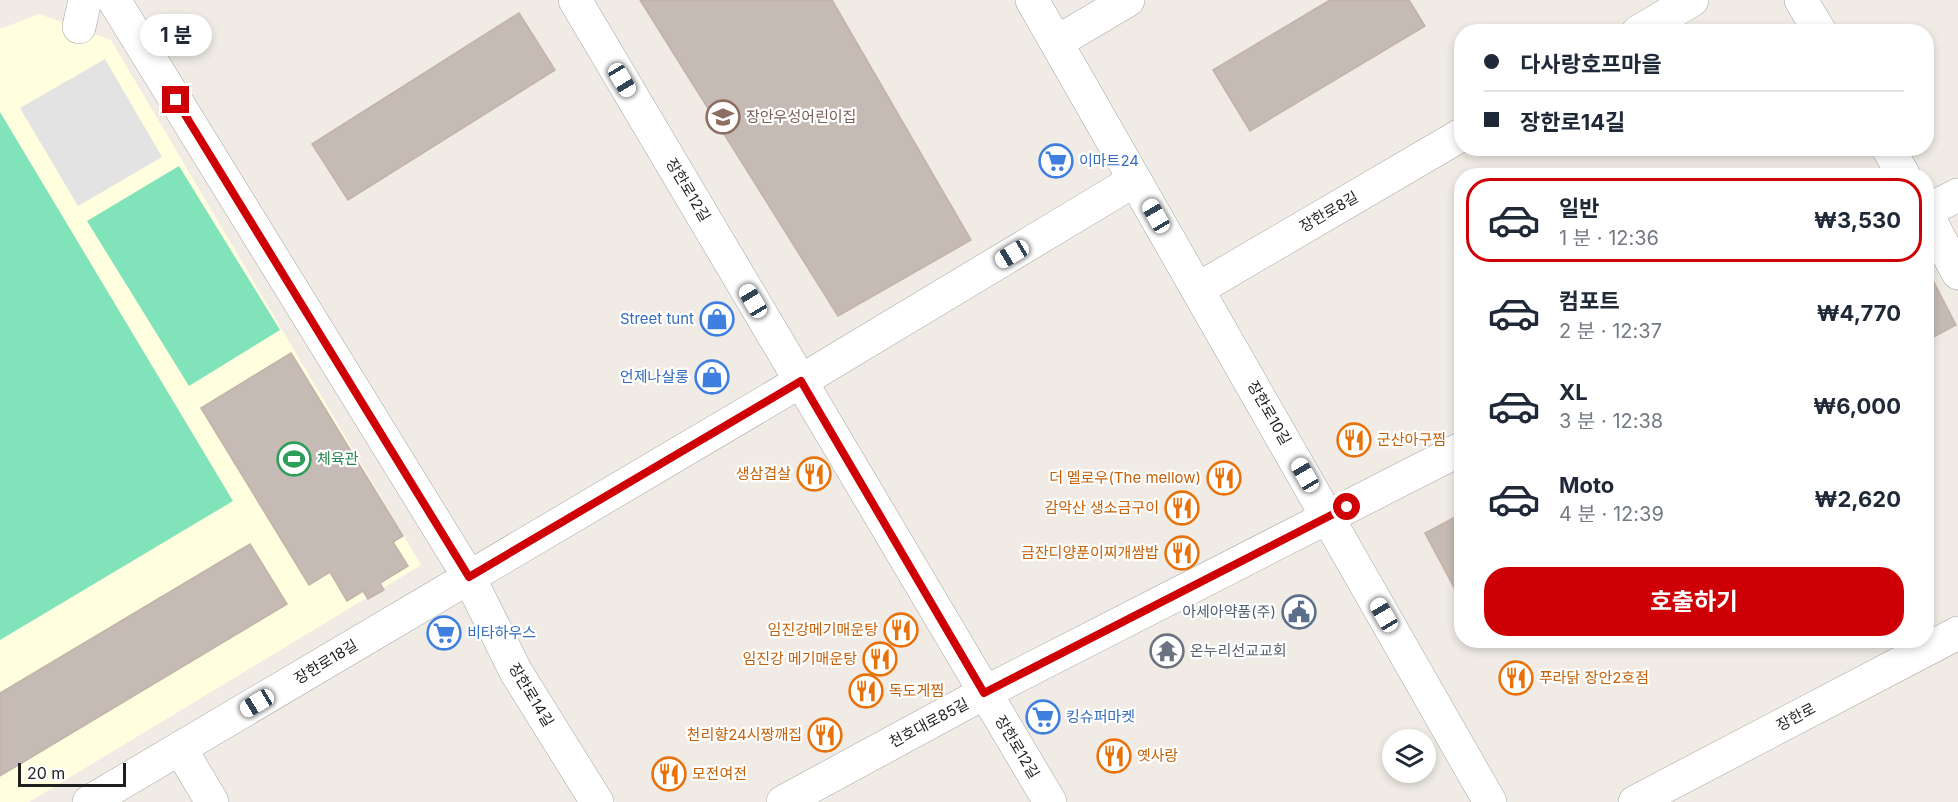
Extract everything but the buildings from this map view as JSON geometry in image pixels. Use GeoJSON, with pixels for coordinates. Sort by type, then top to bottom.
{"type":"FeatureCollection","features":[{"type":"Feature","properties":{"kind":"street","name":"장한로14길"},"geometry":{"type":"LineString","coordinates":[[114,0],[469,577],[516,672],[597,802]]}},
{"type":"Feature","properties":{"kind":"street","name":"장한로12길"},"geometry":{"type":"LineString","coordinates":[[575,0],[1050,802]]}},
{"type":"Feature","properties":{"kind":"street","name":"장한로10길"},"geometry":{"type":"LineString","coordinates":[[1032,0],[1490,802]]}},
{"type":"Feature","properties":{"kind":"street"},"geometry":{"type":"LineString","coordinates":[[1057,42],[1128,0]]}},
{"type":"Feature","properties":{"kind":"street"},"geometry":{"type":"LineString","coordinates":[[1652,24],[1692,0]]}},
{"type":"Feature","properties":{"kind":"street"},"geometry":{"type":"LineString","coordinates":[[1801,0],[1815,24]]}},
{"type":"Feature","properties":{"kind":"street","name":"장한로8길"},"geometry":{"type":"LineString","coordinates":[[1198,289],[1454,139]]}},
{"type":"Feature","properties":{"kind":"street"},"geometry":{"type":"LineString","coordinates":[[469,577],[1135,180]]}},
{"type":"Feature","properties":{"kind":"street"},"geometry":{"type":"LineString","coordinates":[[1934,208],[1958,195]]}},
{"type":"Feature","properties":{"kind":"street"},"geometry":{"type":"LineString","coordinates":[[1934,227],[1958,273]]}},
{"type":"Feature","properties":{"kind":"street","name":"천호대로85길"},"geometry":{"type":"LineString","coordinates":[[783,802],[984,693],[1454,453]]}},
{"type":"Feature","properties":{"kind":"street","name":"장한로18길"},"geometry":{"type":"LineString","coordinates":[[89,802],[469,577]]}},
{"type":"Feature","properties":{"kind":"street","name":"장한로"},"geometry":{"type":"LineString","coordinates":[[1934,646],[1958,633]]}},
{"type":"Feature","properties":{"kind":"street","name":"장한로"},"geometry":{"type":"LineString","coordinates":[[1635,802],[1929,648]]}},
{"type":"Feature","properties":{"kind":"street"},"geometry":{"type":"LineString","coordinates":[[180,748],[212,802]]}},
{"type":"Feature","properties":{"kind":"shaded area"},"geometry":{"type":"Polygon","coordinates":[[[39,14],[111,40],[421,565],[29,802],[0,802],[0,29],[39,14]]]}},
{"type":"Feature","properties":{"kind":"shaded area"},"geometry":{"type":"Polygon","coordinates":[[[105,59],[162,157],[78,206],[20,108],[105,59]]]}},
{"type":"Feature","properties":{"kind":"green space"},"geometry":{"type":"Polygon","coordinates":[[[0,112],[233,501],[0,640],[0,112]]]}},
{"type":"Feature","properties":{"kind":"green space"},"geometry":{"type":"Polygon","coordinates":[[[179,166],[280,330],[189,386],[87,221],[179,166]]]}},
{"type":"Feature","properties":{"kind":"place","name":"장안우성어린이집"},"geometry":{"type":"Point","coordinates":[723,117]}},
{"type":"Feature","properties":{"kind":"place","name":"이마트24"},"geometry":{"type":"Point","coordinates":[1056,161]}},
{"type":"Feature","properties":{"kind":"place","name":"Street tunt"},"geometry":{"type":"Point","coordinates":[717,319]}},
{"type":"Feature","properties":{"kind":"place","name":"언제나살롱"},"geometry":{"type":"Point","coordinates":[712,377]}},
{"type":"Feature","properties":{"kind":"place","name":"군산아구찜"},"geometry":{"type":"Point","coordinates":[1354,440]}},
{"type":"Feature","properties":{"kind":"place","name":"체육관"},"geometry":{"type":"Point","coordinates":[294,459]}},
{"type":"Feature","properties":{"kind":"place","name":"생삼겹살"},"geometry":{"type":"Point","coordinates":[814,474]}},
{"type":"Feature","properties":{"kind":"place","name":"더 멜로우(The mellow)"},"geometry":{"type":"Point","coordinates":[1224,478]}},
{"type":"Feature","properties":{"kind":"place","name":"감악산 생소금구이"},"geometry":{"type":"Point","coordinates":[1182,508]}},
{"type":"Feature","properties":{"kind":"place","name":"금잔디양푼이찌개쌈밥"},"geometry":{"type":"Point","coordinates":[1182,553]}},
{"type":"Feature","properties":{"kind":"place","name":"아세아약품(주)"},"geometry":{"type":"Point","coordinates":[1299,612]}},
{"type":"Feature","properties":{"kind":"place","name":"임진강메기매운탕"},"geometry":{"type":"Point","coordinates":[901,630]}},
{"type":"Feature","properties":{"kind":"place","name":"비타하우스"},"geometry":{"type":"Point","coordinates":[444,633]}},
{"type":"Feature","properties":{"kind":"place","name":"온누리선교교회"},"geometry":{"type":"Point","coordinates":[1167,651]}},
{"type":"Feature","properties":{"kind":"place","name":"임진강 메기매운탕"},"geometry":{"type":"Point","coordinates":[880,659]}},
{"type":"Feature","properties":{"kind":"place","name":"푸라닭 장안2호점"},"geometry":{"type":"Point","coordinates":[1516,678]}},
{"type":"Feature","properties":{"kind":"place","name":"독도게찜"},"geometry":{"type":"Point","coordinates":[866,691]}},
{"type":"Feature","properties":{"kind":"place","name":"킹슈퍼마켓"},"geometry":{"type":"Point","coordinates":[1043,717]}},
{"type":"Feature","properties":{"kind":"place","name":"천리향24시짱깨집"},"geometry":{"type":"Point","coordinates":[825,735]}},
{"type":"Feature","properties":{"kind":"place","name":"옛사랑"},"geometry":{"type":"Point","coordinates":[1114,756]}},
{"type":"Feature","properties":{"kind":"place","name":"모전여전"},"geometry":{"type":"Point","coordinates":[669,774]}},
{"type":"Feature","properties":{"kind":"route"},"geometry":{"type":"LineString","coordinates":[[176,100],[469,577],[801,381],[984,693],[1347,507]]}}]}
